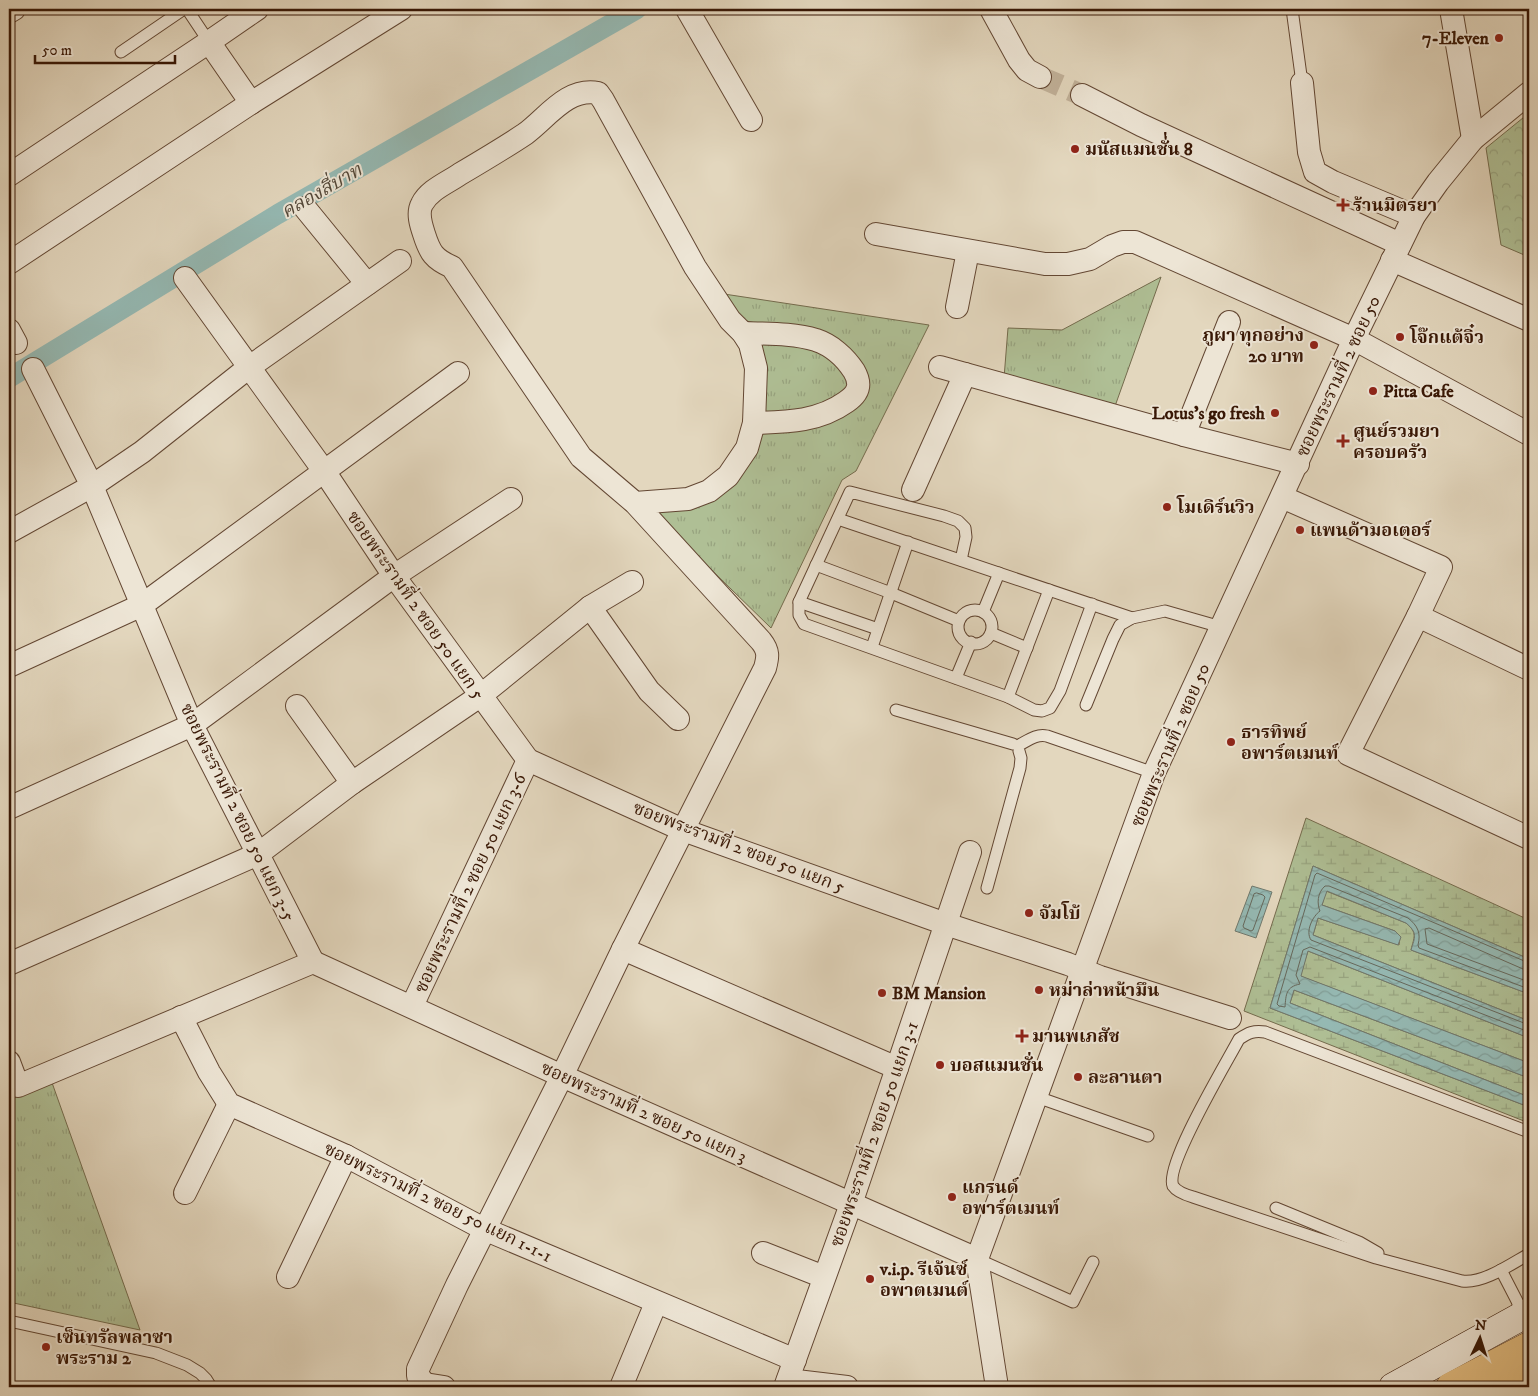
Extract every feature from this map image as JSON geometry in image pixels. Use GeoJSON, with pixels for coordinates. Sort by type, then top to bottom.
{"type":"FeatureCollection","features":[{"type":"Feature","properties":{"kind":"highway"},"geometry":{"type":"LineString","coordinates":[[1450,1387],[1529,1346]]}},
{"type":"Feature","properties":{"kind":"highway"},"geometry":{"type":"LineString","coordinates":[[1493,1387],[1529,1367]]}},
{"type":"Feature","properties":{"kind":"main road"},"geometry":{"type":"LineString","coordinates":[[1393,1387],[1526,1314]]}},
{"type":"Feature","properties":{"kind":"street"},"geometry":{"type":"LineString","coordinates":[[9,12],[14,9]]}},
{"type":"Feature","properties":{"kind":"street"},"geometry":{"type":"LineString","coordinates":[[9,174],[257,9]]}},
{"type":"Feature","properties":{"kind":"street"},"geometry":{"type":"LineString","coordinates":[[9,263],[251,103],[401,9]]}},
{"type":"Feature","properties":{"kind":"street"},"geometry":{"type":"LineString","coordinates":[[687,9],[751,120]]}},
{"type":"Feature","properties":{"kind":"street"},"geometry":{"type":"LineString","coordinates":[[991,9],[1019,60],[1027,70],[1040,77]]}},
{"type":"Feature","properties":{"kind":"street"},"geometry":{"type":"LineString","coordinates":[[1452,9],[1473,139]]}},
{"type":"Feature","properties":{"kind":"street"},"geometry":{"type":"LineString","coordinates":[[209,42],[251,103]]}},
{"type":"Feature","properties":{"kind":"street"},"geometry":{"type":"LineString","coordinates":[[1302,83],[1309,152],[1314,172],[1333,182],[1414,216]]}},
{"type":"Feature","properties":{"kind":"street"},"geometry":{"type":"LineString","coordinates":[[444,1387],[425,1384],[418,1376],[418,1369],[484,1229],[765,668],[768,657],[766,648],[761,641],[635,503],[581,457],[452,267],[437,260],[428,246],[419,213],[421,206],[436,190],[526,133],[568,98],[588,91],[598,93],[695,267],[730,320],[750,344],[756,368],[754,423],[747,448],[728,476],[709,492],[688,499],[635,503]]}},
{"type":"Feature","properties":{"kind":"street","name":"ซอยพระรามที่ 2 ซอย 50"},"geometry":{"type":"LineString","coordinates":[[997,1387],[977,1259],[1154,772],[1298,464],[1354,339],[1414,216],[1438,182],[1473,139],[1529,93]]}},
{"type":"Feature","properties":{"kind":"street"},"geometry":{"type":"LineString","coordinates":[[1082,95],[1529,320]]}},
{"type":"Feature","properties":{"kind":"street"},"geometry":{"type":"LineString","coordinates":[[305,208],[367,284]]}},
{"type":"Feature","properties":{"kind":"street"},"geometry":{"type":"LineString","coordinates":[[876,234],[1045,264],[1068,264],[1090,259],[1117,244],[1136,242],[1354,339],[1529,434]]}},
{"type":"Feature","properties":{"kind":"street"},"geometry":{"type":"LineString","coordinates":[[958,307],[968,251]]}},
{"type":"Feature","properties":{"kind":"street"},"geometry":{"type":"LineString","coordinates":[[9,532],[92,486],[142,452],[248,368],[400,261]]}},
{"type":"Feature","properties":{"kind":"street","name":"ซอยพระรามที่ 2 ซอย 50 แยก 5"},"geometry":{"type":"LineString","coordinates":[[185,278],[324,471],[394,576],[528,760],[683,830],[946,924],[1068,964],[1082,971],[1230,1018]]}},
{"type":"Feature","properties":{"kind":"street"},"geometry":{"type":"LineString","coordinates":[[1184,435],[1229,322]]}},
{"type":"Feature","properties":{"kind":"street"},"geometry":{"type":"LineString","coordinates":[[743,334],[786,336],[815,340],[830,346],[848,362],[858,381],[858,390],[854,397],[832,412],[800,420],[754,423]]}},
{"type":"Feature","properties":{"kind":"street"},"geometry":{"type":"LineString","coordinates":[[940,367],[1184,435],[1298,464]]}},
{"type":"Feature","properties":{"kind":"street","name":"ซอยพระรามที่ 2 ซอย 50 แยก 3-5"},"geometry":{"type":"LineString","coordinates":[[33,369],[92,486],[192,724],[313,962]]}},
{"type":"Feature","properties":{"kind":"street"},"geometry":{"type":"LineString","coordinates":[[9,666],[142,605],[458,373]]}},
{"type":"Feature","properties":{"kind":"street"},"geometry":{"type":"LineString","coordinates":[[913,490],[965,374]]}},
{"type":"Feature","properties":{"kind":"street"},"geometry":{"type":"LineString","coordinates":[[1282,497],[1441,568],[1348,754],[1529,838]]}},
{"type":"Feature","properties":{"kind":"street"},"geometry":{"type":"LineString","coordinates":[[9,808],[192,724],[394,576],[511,499]]}},
{"type":"Feature","properties":{"kind":"street"},"geometry":{"type":"LineString","coordinates":[[9,964],[258,854],[352,783],[480,696],[590,607],[632,582]]}},
{"type":"Feature","properties":{"kind":"street"},"geometry":{"type":"LineString","coordinates":[[590,607],[649,691],[678,718]]}},
{"type":"Feature","properties":{"kind":"street"},"geometry":{"type":"LineString","coordinates":[[1418,616],[1529,669]]}},
{"type":"Feature","properties":{"kind":"street"},"geometry":{"type":"LineString","coordinates":[[297,706],[352,783]]}},
{"type":"Feature","properties":{"kind":"street","name":"ซอยพระรามที่ 2 ซอย 50 แยก 3-6"},"geometry":{"type":"LineString","coordinates":[[412,1006],[528,760]]}},
{"type":"Feature","properties":{"kind":"street","name":"ซอยพระรามที่ 2 ซอย 50 แยก 3-1"},"geometry":{"type":"LineString","coordinates":[[789,1376],[851,1204],[970,852]]}},
{"type":"Feature","properties":{"kind":"street"},"geometry":{"type":"LineString","coordinates":[[623,949],[897,1068]]}},
{"type":"Feature","properties":{"kind":"street"},"geometry":{"type":"LineString","coordinates":[[9,1062],[18,1086],[313,962]]}},
{"type":"Feature","properties":{"kind":"street","name":"ซอยพระรามที่ 2 ซอย 50 แยก 3"},"geometry":{"type":"LineString","coordinates":[[313,962],[562,1076],[977,1259]]}},
{"type":"Feature","properties":{"kind":"street"},"geometry":{"type":"LineString","coordinates":[[182,1017],[208,1072],[229,1104],[185,1193]]}},
{"type":"Feature","properties":{"kind":"street","name":"ซอยพระรามที่ 2 ซอย 50 แยก 1-1-1"},"geometry":{"type":"LineString","coordinates":[[229,1104],[346,1156],[484,1229],[656,1303],[789,1376],[847,1387]]}},
{"type":"Feature","properties":{"kind":"street"},"geometry":{"type":"LineString","coordinates":[[288,1277],[346,1156]]}},
{"type":"Feature","properties":{"kind":"street"},"geometry":{"type":"LineString","coordinates":[[763,1253],[824,1277]]}},
{"type":"Feature","properties":{"kind":"street"},"geometry":{"type":"LineString","coordinates":[[621,1387],[656,1303]]}},
{"type":"Feature","properties":{"kind":"lane"},"geometry":{"type":"LineString","coordinates":[[121,52],[185,9],[209,42]]}},
{"type":"Feature","properties":{"kind":"lane"},"geometry":{"type":"LineString","coordinates":[[1292,9],[1302,83]]}},
{"type":"Feature","properties":{"kind":"lane"},"geometry":{"type":"LineString","coordinates":[[961,560],[966,537],[965,528],[958,521],[850,492],[799,602],[798,615],[804,624],[1008,697],[1034,710],[1042,711],[1050,708],[1060,691],[1092,604]]}},
{"type":"Feature","properties":{"kind":"lane"},"geometry":{"type":"LineString","coordinates":[[838,519],[1132,618]]}},
{"type":"Feature","properties":{"kind":"lane"},"geometry":{"type":"LineString","coordinates":[[872,647],[908,542]]}},
{"type":"Feature","properties":{"kind":"lane"},"geometry":{"type":"LineString","coordinates":[[816,565],[891,592],[959,621]]}},
{"type":"Feature","properties":{"kind":"lane"},"geometry":{"type":"LineString","coordinates":[[983,612],[999,573]]}},
{"type":"Feature","properties":{"kind":"lane"},"geometry":{"type":"LineString","coordinates":[[1008,697],[1049,590]]}},
{"type":"Feature","properties":{"kind":"lane"},"geometry":{"type":"LineString","coordinates":[[799,602],[878,630]]}},
{"type":"Feature","properties":{"kind":"lane"},"geometry":{"type":"LineString","coordinates":[[971,610],[979,610],[987,614],[991,621],[991,633],[983,642],[975,644],[961,636],[958,629],[959,621],[964,614],[971,610]]}},
{"type":"Feature","properties":{"kind":"lane"},"geometry":{"type":"LineString","coordinates":[[1086,705],[1120,625],[1132,618],[1165,611],[1221,627]]}},
{"type":"Feature","properties":{"kind":"lane"},"geometry":{"type":"LineString","coordinates":[[991,633],[1027,648]]}},
{"type":"Feature","properties":{"kind":"lane"},"geometry":{"type":"LineString","coordinates":[[956,678],[971,642]]}},
{"type":"Feature","properties":{"kind":"lane"},"geometry":{"type":"LineString","coordinates":[[896,710],[1018,746],[1035,736],[1047,736],[1154,772]]}},
{"type":"Feature","properties":{"kind":"lane"},"geometry":{"type":"LineString","coordinates":[[987,888],[1020,768],[1021,758],[1018,746]]}},
{"type":"Feature","properties":{"kind":"lane"},"geometry":{"type":"LineString","coordinates":[[1529,1132],[1265,1032],[1257,1031],[1239,1039],[1187,1135],[1172,1176],[1174,1186],[1181,1192],[1193,1197],[1392,1262],[1472,1283],[1501,1270],[1529,1254]]}},
{"type":"Feature","properties":{"kind":"lane"},"geometry":{"type":"LineString","coordinates":[[1037,1097],[1148,1136]]}},
{"type":"Feature","properties":{"kind":"lane"},"geometry":{"type":"LineString","coordinates":[[1276,1208],[1359,1242],[1392,1262]]}},
{"type":"Feature","properties":{"kind":"lane"},"geometry":{"type":"LineString","coordinates":[[977,1259],[1073,1302],[1093,1262]]}},
{"type":"Feature","properties":{"kind":"lane"},"geometry":{"type":"LineString","coordinates":[[1501,1270],[1526,1314]]}},
{"type":"Feature","properties":{"kind":"lane"},"geometry":{"type":"LineString","coordinates":[[9,1321],[156,1353],[193,1369],[206,1379],[211,1387]]}},
{"type":"Feature","properties":{"kind":"green space"},"geometry":{"type":"Polygon","coordinates":[[[1529,113],[1529,257],[1501,245],[1486,148],[1529,113]]]}},
{"type":"Feature","properties":{"kind":"green space"},"geometry":{"type":"Polygon","coordinates":[[[1161,277],[1114,409],[1004,378],[1008,328],[1062,330],[1161,277]]]}},
{"type":"Feature","properties":{"kind":"green space"},"geometry":{"type":"Polygon","coordinates":[[[724,294],[929,325],[856,471],[842,480],[771,628],[652,512],[688,508],[762,428],[828,417],[859,365],[769,326],[742,320],[724,294]]]}},
{"type":"Feature","properties":{"kind":"green space"},"geometry":{"type":"Polygon","coordinates":[[[763,342],[806,345],[838,362],[851,385],[830,407],[763,414],[758,347],[763,342]]]}},
{"type":"Feature","properties":{"kind":"green space"},"geometry":{"type":"Polygon","coordinates":[[[1306,818],[1529,920],[1529,959],[1313,866],[1270,1008],[1529,1107],[1529,1123],[1244,1011],[1306,818]]]}},
{"type":"Feature","properties":{"kind":"green space"},"geometry":{"type":"Polygon","coordinates":[[[1326,891],[1406,923],[1414,933],[1411,950],[1529,994],[1529,1021],[1313,935],[1318,918],[1399,945],[1400,937],[1395,931],[1322,905],[1326,891]]]}},
{"type":"Feature","properties":{"kind":"green space"},"geometry":{"type":"Polygon","coordinates":[[[1308,951],[1529,1038],[1529,1063],[1300,976],[1308,951]]]}},
{"type":"Feature","properties":{"kind":"green space"},"geometry":{"type":"Polygon","coordinates":[[[1294,990],[1529,1078],[1529,1097],[1290,1003],[1294,990]]]}},
{"type":"Feature","properties":{"kind":"green space"},"geometry":{"type":"Polygon","coordinates":[[[45,1063],[140,1330],[9,1302],[9,1078],[45,1063]]]}},
{"type":"Feature","properties":{"kind":"water"},"geometry":{"type":"Polygon","coordinates":[[[1313,866],[1529,959],[1529,994],[1411,950],[1414,942],[1414,933],[1406,923],[1327,891],[1322,905],[1395,931],[1401,937],[1398,945],[1318,918],[1313,935],[1529,1021],[1529,1038],[1308,951],[1301,976],[1529,1063],[1529,1078],[1294,990],[1290,1003],[1529,1097],[1529,1107],[1270,1008],[1313,866]]]}},
{"type":"Feature","properties":{"kind":"water"},"geometry":{"type":"Polygon","coordinates":[[[1252,886],[1272,892],[1256,938],[1235,931],[1252,886]]]}},
{"type":"Feature","properties":{"kind":"waterway","name":"คลองสี่บาท"},"geometry":{"type":"LineString","coordinates":[[9,378],[278,214],[637,9]]}},
{"type":"Feature","properties":{"kind":"tunnel"},"geometry":{"type":"LineString","coordinates":[[1040,77],[1082,95]]}},
{"type":"Feature","properties":{"kind":"place","name":"7-Eleven"},"geometry":{"type":"Point","coordinates":[1499,38]}},
{"type":"Feature","properties":{"kind":"place","name":"มนัสแมนชั่่น 8"},"geometry":{"type":"Point","coordinates":[1075,149]}},
{"type":"Feature","properties":{"kind":"place","name":"ร้านมิตรยา"},"geometry":{"type":"Point","coordinates":[1343,205]}},
{"type":"Feature","properties":{"kind":"place","name":"โจ๊กแต้จิ๋ว"},"geometry":{"type":"Point","coordinates":[1400,337]}},
{"type":"Feature","properties":{"kind":"place","name":"ภูผา ทุกอย่าง 20 บาท"},"geometry":{"type":"Point","coordinates":[1314,345]}},
{"type":"Feature","properties":{"kind":"place","name":"Pitta Cafe"},"geometry":{"type":"Point","coordinates":[1373,391]}},
{"type":"Feature","properties":{"kind":"place","name":"Lotus's go fresh"},"geometry":{"type":"Point","coordinates":[1275,413]}},
{"type":"Feature","properties":{"kind":"place","name":"ศูนย์รวมยา ครอบครัว"},"geometry":{"type":"Point","coordinates":[1343,441]}},
{"type":"Feature","properties":{"kind":"place","name":"โมเดิร์นวิว"},"geometry":{"type":"Point","coordinates":[1167,507]}},
{"type":"Feature","properties":{"kind":"place","name":"แพนด้ามอเตอร์"},"geometry":{"type":"Point","coordinates":[1300,530]}},
{"type":"Feature","properties":{"kind":"place","name":"ธารทิพย์ อพาร์ตเมนท์"},"geometry":{"type":"Point","coordinates":[1231,742]}},
{"type":"Feature","properties":{"kind":"place","name":"จัมโบ้"},"geometry":{"type":"Point","coordinates":[1029,913]}},
{"type":"Feature","properties":{"kind":"place","name":"หม่าล่าหน้ามึน"},"geometry":{"type":"Point","coordinates":[1039,990]}},
{"type":"Feature","properties":{"kind":"place","name":"BM Mansion"},"geometry":{"type":"Point","coordinates":[882,993]}},
{"type":"Feature","properties":{"kind":"place","name":"มานพเภสัช"},"geometry":{"type":"Point","coordinates":[1022,1036]}},
{"type":"Feature","properties":{"kind":"place","name":"บอสแมนชั่น"},"geometry":{"type":"Point","coordinates":[940,1065]}},
{"type":"Feature","properties":{"kind":"place","name":"ละลานตา"},"geometry":{"type":"Point","coordinates":[1078,1077]}},
{"type":"Feature","properties":{"kind":"place","name":"แกรนด์ อพาร์ตเมนท์"},"geometry":{"type":"Point","coordinates":[952,1197]}},
{"type":"Feature","properties":{"kind":"place","name":"v.i.p. รีเจ้นซ์ อพาตเมนต์"},"geometry":{"type":"Point","coordinates":[870,1279]}},
{"type":"Feature","properties":{"kind":"place","name":"เซ็นทรัลพลาซา พระราม 2"},"geometry":{"type":"Point","coordinates":[46,1347]}}]}
